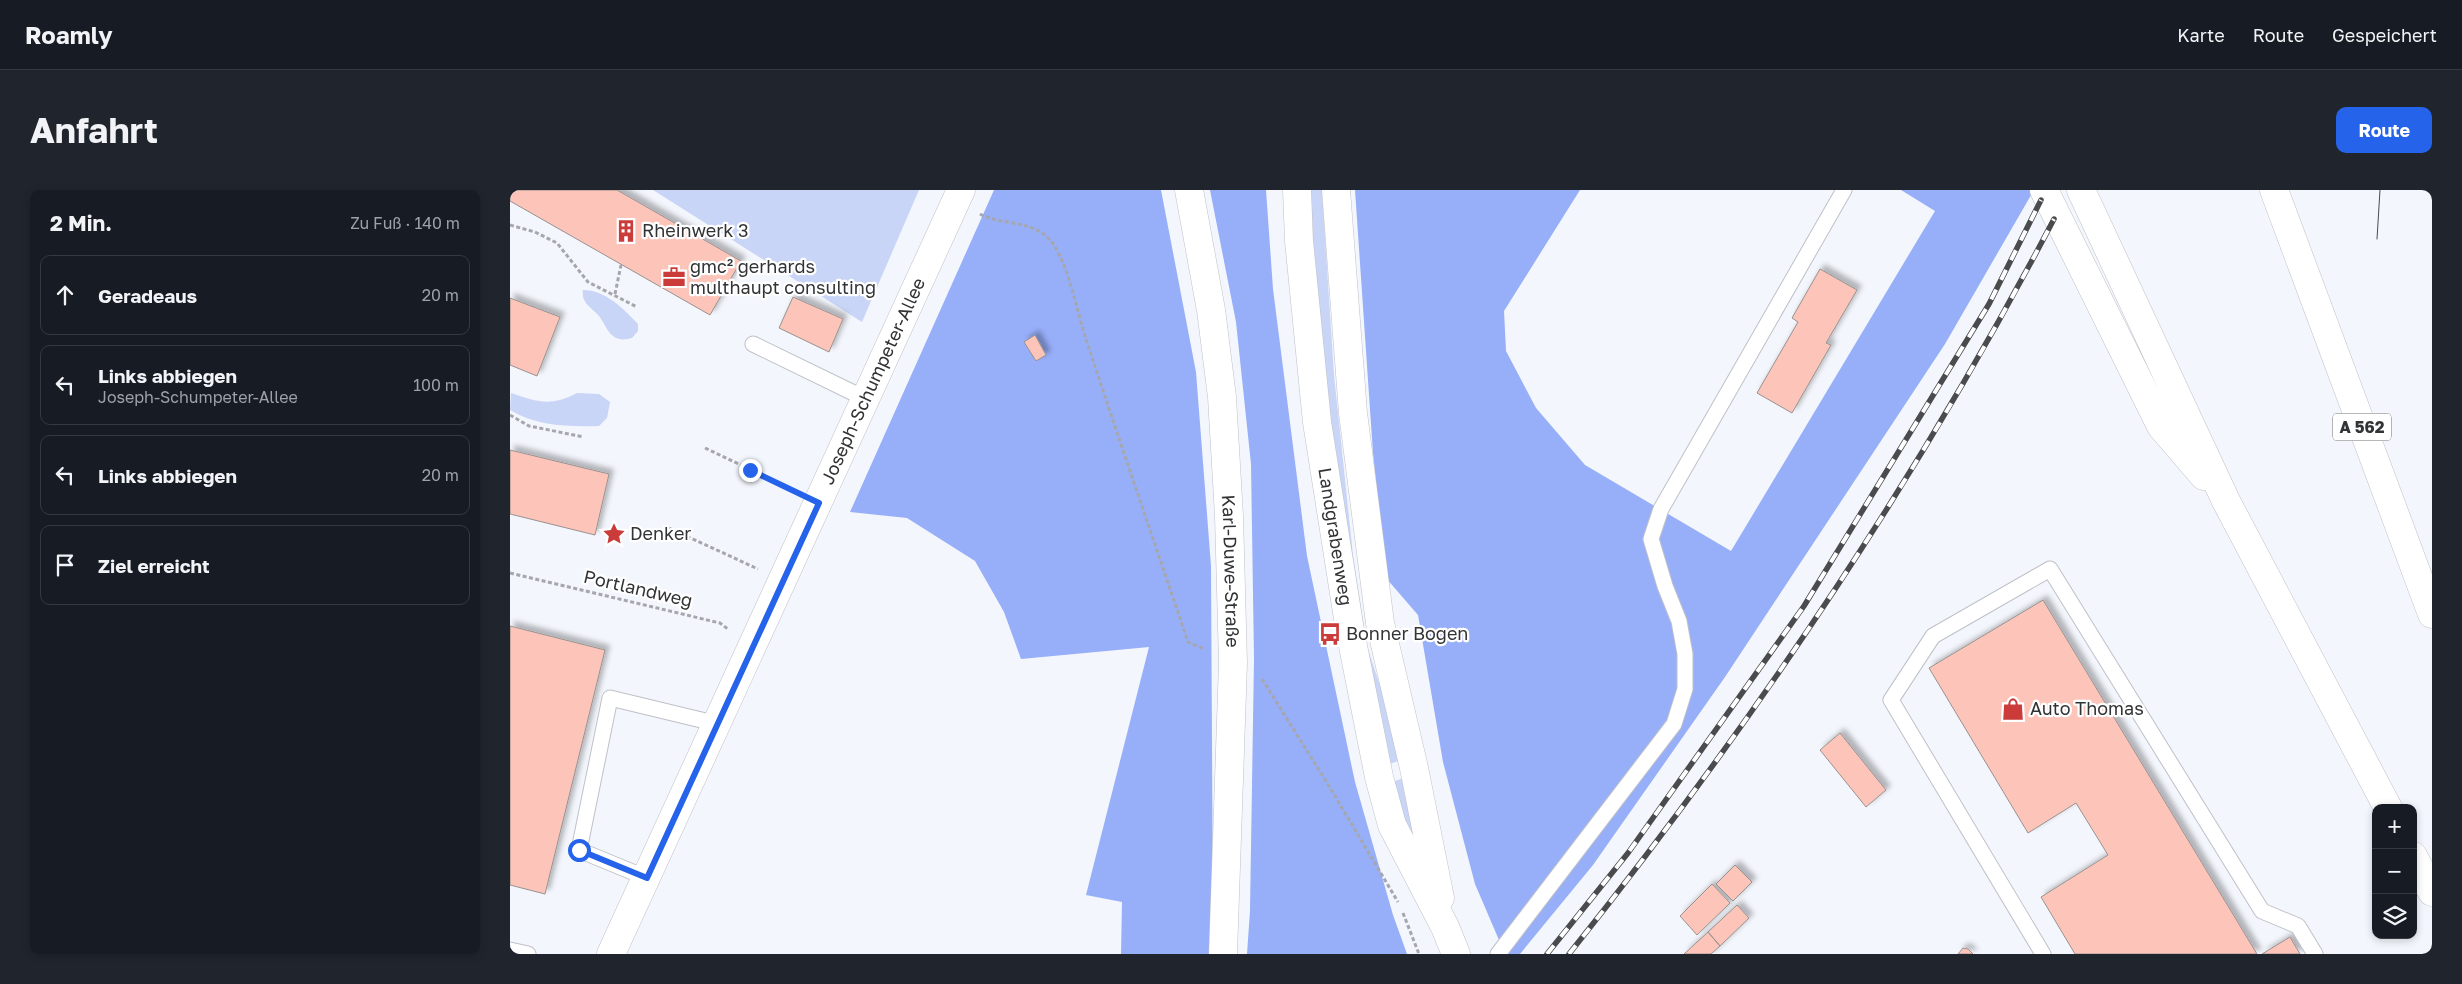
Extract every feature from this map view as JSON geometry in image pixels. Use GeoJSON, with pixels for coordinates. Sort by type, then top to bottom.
{"type":"FeatureCollection","features":[{"type":"Feature","properties":{"kind":"main road","name":"Karl-Duwe-Straße"},"geometry":{"type":"LineString","coordinates":[[1189,190],[1211,310],[1222,396],[1229,516],[1233,663],[1223,954]]}},
{"type":"Feature","properties":{"kind":"main road","name":"Landgrabenweg"},"geometry":{"type":"LineString","coordinates":[[1297,190],[1299,241],[1317,422],[1352,640],[1380,777],[1392,825],[1445,927],[1456,954]]}},
{"type":"Feature","properties":{"kind":"main road","name":"Landgrabenweg"},"geometry":{"type":"LineString","coordinates":[[1336,190],[1353,413],[1380,623],[1426,823],[1445,927]]}},
{"type":"Feature","properties":{"kind":"main road"},"geometry":{"type":"LineString","coordinates":[[2044,190],[2161,426],[2226,502]]}},
{"type":"Feature","properties":{"kind":"main road"},"geometry":{"type":"LineString","coordinates":[[2081,190],[2226,502],[2386,804]]}},
{"type":"Feature","properties":{"kind":"main road","name":"A 562"},"geometry":{"type":"LineString","coordinates":[[2276,190],[2432,614]]}},
{"type":"Feature","properties":{"kind":"main road","name":"Joseph-Schumpeter-Allee"},"geometry":{"type":"LineString","coordinates":[[612,954],[959,195]]}},
{"type":"Feature","properties":{"kind":"main road"},"geometry":{"type":"LineString","coordinates":[[2417,864],[2432,892]]}},
{"type":"Feature","properties":{"kind":"lane"},"geometry":{"type":"LineString","coordinates":[[1498,954],[1674,724],[1685,689],[1685,654],[1679,621],[1664,586],[1651,539],[1661,510],[1844,190]]}},
{"type":"Feature","properties":{"kind":"lane"},"geometry":{"type":"LineString","coordinates":[[753,344],[866,399]]}},
{"type":"Feature","properties":{"kind":"lane"},"geometry":{"type":"LineString","coordinates":[[2043,954],[1891,700],[1933,636],[2050,569],[2262,911],[2298,926],[2315,954]]}},
{"type":"Feature","properties":{"kind":"lane"},"geometry":{"type":"LineString","coordinates":[[647,878],[579,850],[610,698],[718,724]]}},
{"type":"Feature","properties":{"kind":"lane"},"geometry":{"type":"LineString","coordinates":[[510,950],[528,954]]}},
{"type":"Feature","properties":{"kind":"path"},"geometry":{"type":"LineString","coordinates":[[959,195],[989,219],[1030,227],[1048,237],[1062,261],[1188,642],[1233,663],[1254,666],[1329,786],[1402,910]]}},
{"type":"Feature","properties":{"kind":"path"},"geometry":{"type":"LineString","coordinates":[[510,225],[535,232],[556,243],[588,282],[615,294],[637,307]]}},
{"type":"Feature","properties":{"kind":"path"},"geometry":{"type":"LineString","coordinates":[[615,294],[621,264]]}},
{"type":"Feature","properties":{"kind":"path"},"geometry":{"type":"LineString","coordinates":[[510,415],[528,426],[584,437]]}},
{"type":"Feature","properties":{"kind":"path"},"geometry":{"type":"LineString","coordinates":[[705,448],[819,503]]}},
{"type":"Feature","properties":{"kind":"path"},"geometry":{"type":"LineString","coordinates":[[669,528],[783,581]]}},
{"type":"Feature","properties":{"kind":"path","name":"Portlandweg"},"geometry":{"type":"LineString","coordinates":[[510,573],[720,623],[754,647]]}},
{"type":"Feature","properties":{"kind":"shaded area"},"geometry":{"type":"Polygon","coordinates":[[[653,190],[919,190],[862,322],[653,190]]]}},
{"type":"Feature","properties":{"kind":"shaded area"},"geometry":{"type":"Polygon","coordinates":[[[994,190],[1161,190],[1196,372],[1211,566],[1213,921],[1211,954],[1121,954],[1122,902],[1086,895],[1149,647],[1021,659],[1004,612],[975,561],[907,518],[850,512],[994,190]]]}},
{"type":"Feature","properties":{"kind":"shaded area"},"geometry":{"type":"Polygon","coordinates":[[[1210,190],[1266,190],[1273,289],[1307,556],[1355,782],[1393,915],[1407,954],[1247,954],[1250,911],[1254,658],[1251,464],[1236,322],[1210,190]]]}},
{"type":"Feature","properties":{"kind":"shaded area"},"geometry":{"type":"Polygon","coordinates":[[[1309,190],[1322,190],[1334,375],[1353,555],[1367,646],[1404,759],[1384,766],[1334,466],[1315,278],[1309,190]]]}},
{"type":"Feature","properties":{"kind":"shaded area"},"geometry":{"type":"Polygon","coordinates":[[[1355,190],[1580,190],[1504,311],[1506,351],[1536,408],[1585,465],[1731,551],[1935,211],[1901,190],[2034,190],[1945,344],[1725,677],[1593,865],[1520,954],[1505,954],[1475,884],[1443,762],[1418,615],[1386,578],[1373,453],[1355,190]]]}},
{"type":"Feature","properties":{"kind":"shaded area"},"geometry":{"type":"Polygon","coordinates":[[[583,290],[599,293],[613,301],[638,324],[638,331],[632,338],[627,339],[612,336],[599,316],[585,302],[583,290]]]}},
{"type":"Feature","properties":{"kind":"shaded area"},"geometry":{"type":"Polygon","coordinates":[[[511,393],[537,401],[551,402],[577,393],[599,394],[610,402],[607,418],[599,426],[553,424],[531,419],[510,410],[511,393]]]}},
{"type":"Feature","properties":{"kind":"shaded area"},"geometry":{"type":"Polygon","coordinates":[[[1410,776],[1421,837],[1410,841],[1389,783],[1410,776]]]}},
{"type":"Feature","properties":{"kind":"building","name":"Rheinwerk 3"},"geometry":{"type":"Polygon","coordinates":[[[510,190],[617,190],[741,261],[710,315],[510,201],[510,190]]]}},
{"type":"Feature","properties":{"kind":"building"},"geometry":{"type":"Polygon","coordinates":[[[1820,269],[1857,290],[1826,343],[1831,345],[1792,413],[1757,393],[1798,322],[1792,318],[1820,269]]]}},
{"type":"Feature","properties":{"kind":"building"},"geometry":{"type":"Polygon","coordinates":[[[793,297],[843,319],[829,352],[779,328],[793,297]]]}},
{"type":"Feature","properties":{"kind":"building"},"geometry":{"type":"Polygon","coordinates":[[[510,298],[560,317],[537,376],[510,365],[510,298]]]}},
{"type":"Feature","properties":{"kind":"building"},"geometry":{"type":"Polygon","coordinates":[[[1035,335],[1046,355],[1036,361],[1024,342],[1035,335]]]}},
{"type":"Feature","properties":{"kind":"building"},"geometry":{"type":"Polygon","coordinates":[[[510,450],[609,474],[595,535],[510,514],[510,450]]]}},
{"type":"Feature","properties":{"kind":"building"},"geometry":{"type":"Polygon","coordinates":[[[2043,600],[2257,954],[2075,954],[2041,897],[2108,855],[2076,803],[2028,833],[1929,668],[2043,600]]]}},
{"type":"Feature","properties":{"kind":"building"},"geometry":{"type":"Polygon","coordinates":[[[510,626],[605,650],[545,894],[510,885],[510,626]]]}},
{"type":"Feature","properties":{"kind":"building"},"geometry":{"type":"Polygon","coordinates":[[[1840,733],[1886,790],[1866,807],[1820,750],[1840,733]]]}},
{"type":"Feature","properties":{"kind":"building"},"geometry":{"type":"Polygon","coordinates":[[[1735,865],[1752,882],[1733,901],[1716,884],[1735,865]]]}},
{"type":"Feature","properties":{"kind":"building"},"geometry":{"type":"Polygon","coordinates":[[[1712,884],[1730,903],[1697,935],[1680,916],[1712,884]]]}},
{"type":"Feature","properties":{"kind":"building"},"geometry":{"type":"Polygon","coordinates":[[[1737,905],[1749,918],[1720,946],[1708,932],[1737,905]]]}},
{"type":"Feature","properties":{"kind":"building"},"geometry":{"type":"Polygon","coordinates":[[[1708,932],[1720,946],[1711,954],[1684,954],[1708,932]]]}},
{"type":"Feature","properties":{"kind":"building"},"geometry":{"type":"Polygon","coordinates":[[[2290,937],[2300,954],[2262,954],[2290,937]]]}},
{"type":"Feature","properties":{"kind":"building"},"geometry":{"type":"Polygon","coordinates":[[[1963,948],[1968,949],[1973,954],[1958,954],[1963,948]]]}},
{"type":"Feature","properties":{"kind":"tram line"},"geometry":{"type":"LineString","coordinates":[[2377,239],[2380,190]]}},
{"type":"Feature","properties":{"kind":"railway"},"geometry":{"type":"LineString","coordinates":[[1547,954],[1628,853],[1804,606],[1989,304],[2041,200]]}},
{"type":"Feature","properties":{"kind":"railway"},"geometry":{"type":"LineString","coordinates":[[1569,954],[1703,779],[1829,598],[1947,411],[2002,316],[2054,219]]}},
{"type":"Feature","properties":{"kind":"place","name":"Rheinwerk 3"},"geometry":{"type":"Point","coordinates":[626,231]}},
{"type":"Feature","properties":{"kind":"place","name":"gmc² gerhards multhaupt consulting"},"geometry":{"type":"Point","coordinates":[674,277]}},
{"type":"Feature","properties":{"kind":"place","name":"Denker"},"geometry":{"type":"Point","coordinates":[614,534]}},
{"type":"Feature","properties":{"kind":"place","name":"Bonner Bogen"},"geometry":{"type":"Point","coordinates":[1330,634]}},
{"type":"Feature","properties":{"kind":"place","name":"Auto Thomas"},"geometry":{"type":"Point","coordinates":[2013,709]}},
{"type":"Feature","properties":{"kind":"route"},"geometry":{"type":"LineString","coordinates":[[579,850],[647,878],[819,503],[750,470]]}}]}
